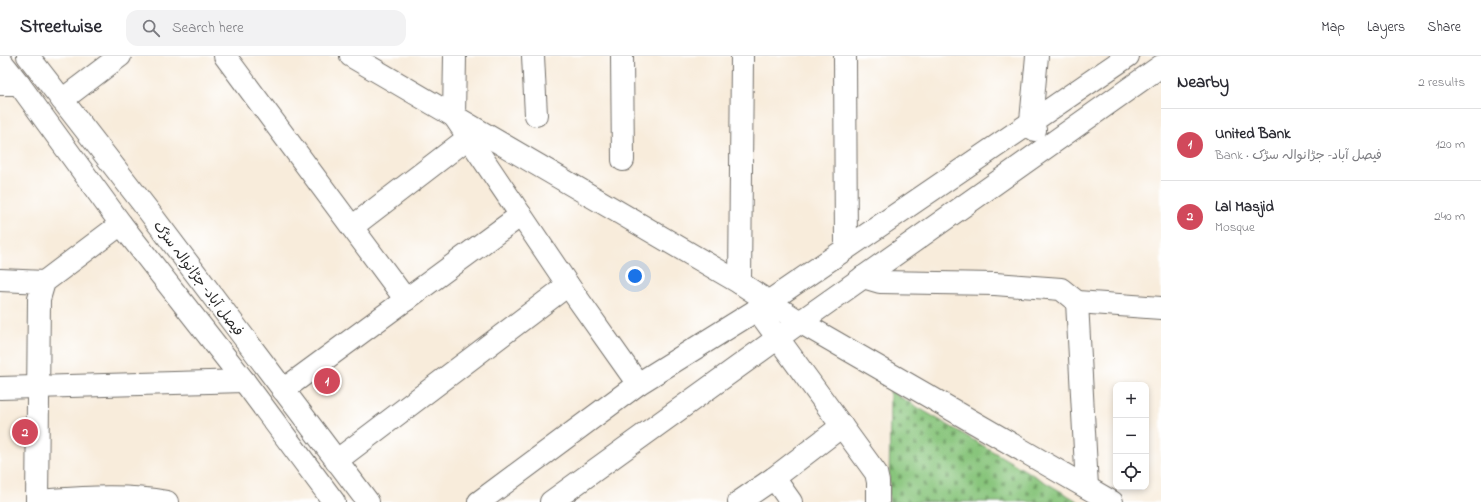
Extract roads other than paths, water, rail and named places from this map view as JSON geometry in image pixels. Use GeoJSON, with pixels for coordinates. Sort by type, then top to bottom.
{"type":"FeatureCollection","features":[{"type":"Feature","properties":{"kind":"street","name":"فیصل آباد– جڑانوالہ سڑک"},"geometry":{"type":"LineString","coordinates":[[28,56],[147,209],[368,502]]}},
{"type":"Feature","properties":{"kind":"street"},"geometry":{"type":"LineString","coordinates":[[62,100],[120,56]]}},
{"type":"Feature","properties":{"kind":"street"},"geometry":{"type":"LineString","coordinates":[[225,56],[406,300]]}},
{"type":"Feature","properties":{"kind":"street"},"geometry":{"type":"LineString","coordinates":[[351,56],[740,283],[876,473],[878,482],[878,502]]}},
{"type":"Feature","properties":{"kind":"street"},"geometry":{"type":"LineString","coordinates":[[455,56],[454,116],[568,285],[638,384]]}},
{"type":"Feature","properties":{"kind":"street"},"geometry":{"type":"LineString","coordinates":[[533,56],[536,115]]}},
{"type":"Feature","properties":{"kind":"street"},"geometry":{"type":"LineString","coordinates":[[622,56],[624,160]]}},
{"type":"Feature","properties":{"kind":"street"},"geometry":{"type":"LineString","coordinates":[[740,283],[742,56]]}},
{"type":"Feature","properties":{"kind":"street"},"geometry":{"type":"LineString","coordinates":[[845,56],[846,248]]}},
{"type":"Feature","properties":{"kind":"street"},"geometry":{"type":"LineString","coordinates":[[1037,56],[1037,136]]}},
{"type":"Feature","properties":{"kind":"street"},"geometry":{"type":"LineString","coordinates":[[767,319],[800,322],[863,277],[1037,136],[1124,57]]}},
{"type":"Feature","properties":{"kind":"street"},"geometry":{"type":"LineString","coordinates":[[1120,94],[1124,57]]}},
{"type":"Feature","properties":{"kind":"street","name":"فیصل آباد– جڑانوالہ سڑک"},"geometry":{"type":"LineString","coordinates":[[0,60],[9,84],[121,224],[244,382],[334,502]]}},
{"type":"Feature","properties":{"kind":"street"},"geometry":{"type":"LineString","coordinates":[[554,501],[767,319],[846,248],[1037,136],[1120,94],[1161,66]]}},
{"type":"Feature","properties":{"kind":"street"},"geometry":{"type":"LineString","coordinates":[[352,228],[468,138]]}},
{"type":"Feature","properties":{"kind":"street"},"geometry":{"type":"LineString","coordinates":[[283,390],[521,215]]}},
{"type":"Feature","properties":{"kind":"street"},"geometry":{"type":"LineString","coordinates":[[121,224],[44,282],[39,299],[37,501],[113,497],[150,499],[167,502]]}},
{"type":"Feature","properties":{"kind":"street"},"geometry":{"type":"LineString","coordinates":[[863,277],[880,282],[995,284],[1061,289],[1077,302],[1161,308]]}},
{"type":"Feature","properties":{"kind":"street"},"geometry":{"type":"LineString","coordinates":[[0,280],[44,282]]}},
{"type":"Feature","properties":{"kind":"street"},"geometry":{"type":"LineString","coordinates":[[336,461],[568,285]]}},
{"type":"Feature","properties":{"kind":"street"},"geometry":{"type":"LineString","coordinates":[[1077,302],[1087,487]]}},
{"type":"Feature","properties":{"kind":"street"},"geometry":{"type":"LineString","coordinates":[[478,502],[638,384],[767,319],[800,322],[1112,502]]}},
{"type":"Feature","properties":{"kind":"street"},"geometry":{"type":"LineString","coordinates":[[0,388],[244,382]]}},
{"type":"Feature","properties":{"kind":"street"},"geometry":{"type":"LineString","coordinates":[[739,502],[774,478],[842,426]]}},
{"type":"Feature","properties":{"kind":"street"},"geometry":{"type":"LineString","coordinates":[[774,478],[791,502]]}},
{"type":"Feature","properties":{"kind":"place","name":"United Bank"},"geometry":{"type":"Point","coordinates":[327,381]}},
{"type":"Feature","properties":{"kind":"place","name":"Lal Masjid"},"geometry":{"type":"Point","coordinates":[25,432]}}]}
